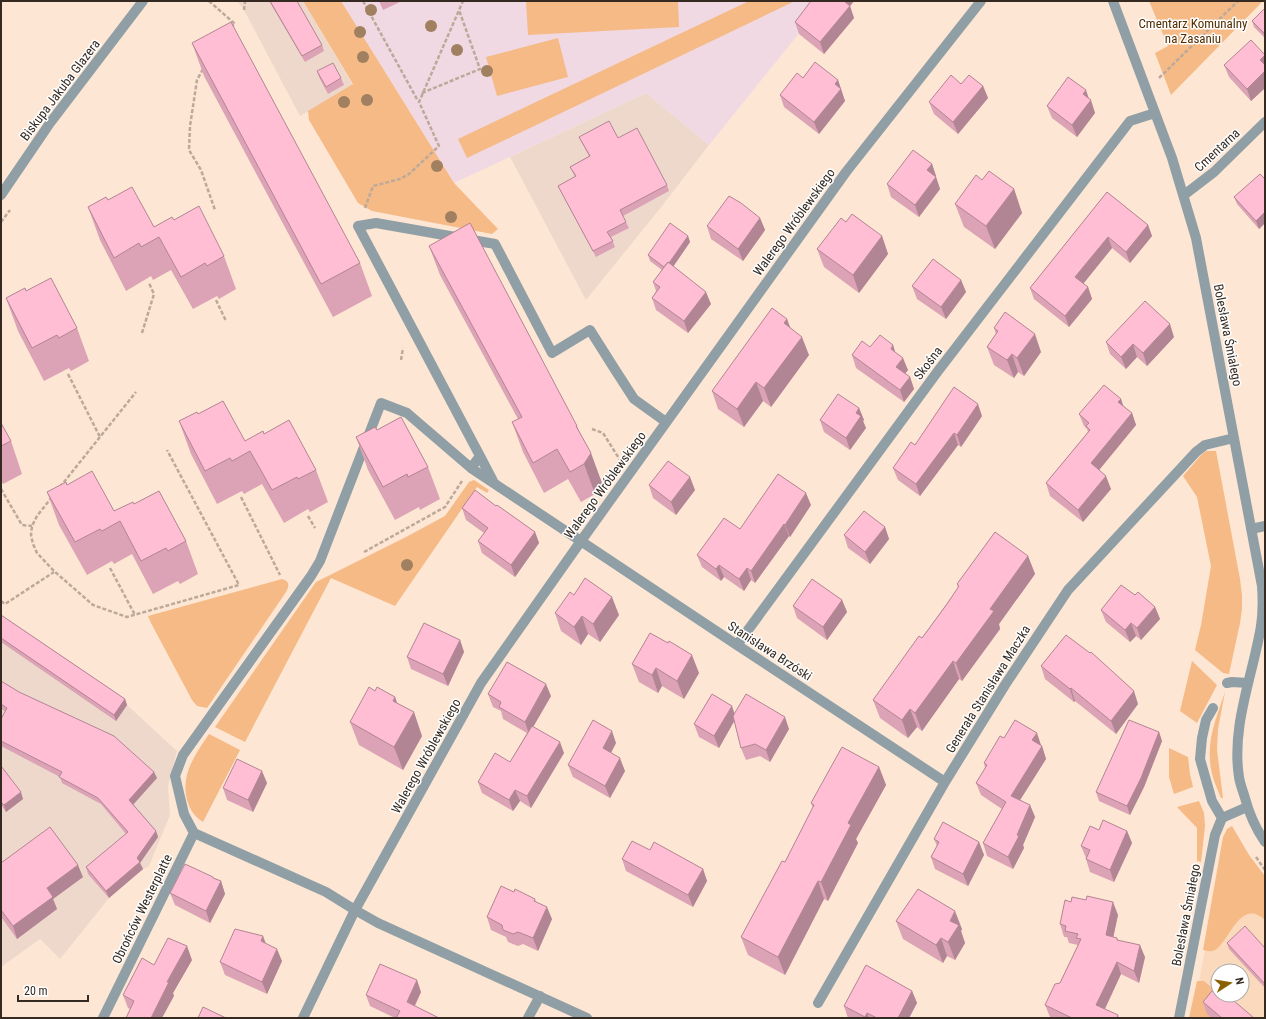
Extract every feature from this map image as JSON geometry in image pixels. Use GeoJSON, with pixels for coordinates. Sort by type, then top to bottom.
{"type":"FeatureCollection","features":[{"type":"Feature","properties":{"kind":"street","name":"Biskupa Jakuba Glazera"},"geometry":{"type":"LineString","coordinates":[[1,195],[50,123],[143,1]]}},
{"type":"Feature","properties":{"kind":"street","name":"Walerego Wróblewskiego"},"geometry":{"type":"LineString","coordinates":[[303,1018],[355,910],[481,684],[581,541],[846,172],[981,1]]}},
{"type":"Feature","properties":{"kind":"street","name":"Bolesława Śmiałego"},"geometry":{"type":"LineString","coordinates":[[1113,1],[1172,158],[1196,238],[1262,586],[1263,605],[1261,625],[1241,719],[1238,748],[1239,777],[1248,807],[1260,836],[1265,842]]}},
{"type":"Feature","properties":{"kind":"street","name":"Skośna"},"geometry":{"type":"LineString","coordinates":[[737,645],[938,371],[1130,121],[1155,113]]}},
{"type":"Feature","properties":{"kind":"street","name":"Cmentarna"},"geometry":{"type":"LineString","coordinates":[[1184,195],[1214,172],[1265,122]]}},
{"type":"Feature","properties":{"kind":"street"},"geometry":{"type":"LineString","coordinates":[[493,482],[358,226],[376,223],[495,244],[552,353],[590,330],[634,398],[666,422]]}},
{"type":"Feature","properties":{"kind":"street","name":"Stanisława Brzóski"},"geometry":{"type":"LineString","coordinates":[[194,833],[184,814],[175,776],[183,755],[306,583],[320,561],[381,403],[407,413],[471,468],[945,782]]}},
{"type":"Feature","properties":{"kind":"street","name":"Generała Stanisława Maczka"},"geometry":{"type":"LineString","coordinates":[[818,1003],[945,782],[1004,685],[1068,590],[1196,452],[1205,446],[1234,438]]}},
{"type":"Feature","properties":{"kind":"street"},"geometry":{"type":"LineString","coordinates":[[471,468],[480,456]]}},
{"type":"Feature","properties":{"kind":"street"},"geometry":{"type":"LineString","coordinates":[[1251,529],[1265,526]]}},
{"type":"Feature","properties":{"kind":"street"},"geometry":{"type":"LineString","coordinates":[[1227,683],[1232,682],[1248,684]]}},
{"type":"Feature","properties":{"kind":"street"},"geometry":{"type":"LineString","coordinates":[[1213,708],[1206,720],[1202,738],[1200,759],[1212,801],[1222,818],[1248,807]]}},
{"type":"Feature","properties":{"kind":"street","name":"Bolesława Śmiałego"},"geometry":{"type":"LineString","coordinates":[[1179,1018],[1215,835],[1222,818]]}},
{"type":"Feature","properties":{"kind":"street"},"geometry":{"type":"LineString","coordinates":[[194,833],[326,892],[378,923],[587,1018]]}},
{"type":"Feature","properties":{"kind":"street","name":"Obrońców Westerplatte"},"geometry":{"type":"LineString","coordinates":[[102,1018],[194,833]]}},
{"type":"Feature","properties":{"kind":"street"},"geometry":{"type":"LineString","coordinates":[[528,1018],[540,996]]}},
{"type":"Feature","properties":{"kind":"path"},"geometry":{"type":"LineString","coordinates":[[209,1],[235,24],[230,27]]}},
{"type":"Feature","properties":{"kind":"path"},"geometry":{"type":"LineString","coordinates":[[244,10],[245,1]]}},
{"type":"Feature","properties":{"kind":"path"},"geometry":{"type":"LineString","coordinates":[[363,1],[418,102],[439,146],[409,174],[400,179],[373,186]]}},
{"type":"Feature","properties":{"kind":"path"},"geometry":{"type":"LineString","coordinates":[[418,102],[463,1]]}},
{"type":"Feature","properties":{"kind":"path"},"geometry":{"type":"LineString","coordinates":[[1158,78],[1238,1]]}},
{"type":"Feature","properties":{"kind":"path"},"geometry":{"type":"LineString","coordinates":[[422,93],[480,69],[459,10]]}},
{"type":"Feature","properties":{"kind":"path"},"geometry":{"type":"LineString","coordinates":[[204,68],[197,80],[190,126],[189,150],[201,170],[215,210]]}},
{"type":"Feature","properties":{"kind":"path"},"geometry":{"type":"LineString","coordinates":[[142,333],[154,294],[149,283]]}},
{"type":"Feature","properties":{"kind":"path"},"geometry":{"type":"LineString","coordinates":[[216,300],[226,321]]}},
{"type":"Feature","properties":{"kind":"path"},"geometry":{"type":"LineString","coordinates":[[68,374],[100,437]]}},
{"type":"Feature","properties":{"kind":"path"},"geometry":{"type":"LineString","coordinates":[[136,392],[37,516],[32,526],[31,534],[37,553],[54,571],[93,605],[127,617],[238,585],[167,450]]}},
{"type":"Feature","properties":{"kind":"path"},"geometry":{"type":"LineString","coordinates":[[592,429],[603,433],[629,474]]}},
{"type":"Feature","properties":{"kind":"path"},"geometry":{"type":"LineString","coordinates":[[1,489],[22,525],[32,526]]}},
{"type":"Feature","properties":{"kind":"path"},"geometry":{"type":"LineString","coordinates":[[241,497],[280,575]]}},
{"type":"Feature","properties":{"kind":"path"},"geometry":{"type":"LineString","coordinates":[[364,552],[445,507],[450,498]]}},
{"type":"Feature","properties":{"kind":"path"},"geometry":{"type":"LineString","coordinates":[[110,568],[135,615]]}},
{"type":"Feature","properties":{"kind":"path"},"geometry":{"type":"LineString","coordinates":[[1,601],[5,604],[54,571]]}},
{"type":"Feature","properties":{"kind":"shaded area"},"geometry":{"type":"Polygon","coordinates":[[[237,1],[303,1],[353,85],[300,116],[244,10],[237,1]]]}},
{"type":"Feature","properties":{"kind":"shaded area"},"geometry":{"type":"Polygon","coordinates":[[[341,1],[825,1],[709,145],[646,93],[454,183],[341,1]]]}},
{"type":"Feature","properties":{"kind":"shaded area"},"geometry":{"type":"Polygon","coordinates":[[[646,93],[709,145],[586,300],[510,157],[646,93]]]}},
{"type":"Feature","properties":{"kind":"shaded area"},"geometry":{"type":"Polygon","coordinates":[[[1,619],[127,705],[177,751],[168,786],[170,815],[149,866],[143,869],[109,898],[60,959],[40,939],[1,967],[1,619]]]}},
{"type":"Feature","properties":{"kind":"shaded area"},"geometry":{"type":"Polygon","coordinates":[[[1221,866],[1265,884],[1265,1018],[1192,1018],[1221,866]]]}},
{"type":"Feature","properties":{"kind":"green space"},"geometry":{"type":"Polygon","coordinates":[[[303,1],[341,1],[454,183],[498,229],[492,234],[372,211],[358,203],[309,120],[308,111],[353,84],[303,1]]]}},
{"type":"Feature","properties":{"kind":"green space"},"geometry":{"type":"Polygon","coordinates":[[[526,1],[678,1],[679,27],[528,35],[526,1]]]}},
{"type":"Feature","properties":{"kind":"green space"},"geometry":{"type":"Polygon","coordinates":[[[749,1],[793,2],[467,158],[458,139],[749,1]]]}},
{"type":"Feature","properties":{"kind":"green space","name":"Cmentarz Komunalny na Zasaniu"},"geometry":{"type":"Polygon","coordinates":[[[1149,1],[1263,1],[1171,95],[1155,53],[1168,46],[1149,1]]]}},
{"type":"Feature","properties":{"kind":"green space"},"geometry":{"type":"Polygon","coordinates":[[[558,38],[568,77],[497,96],[486,57],[558,38]]]}},
{"type":"Feature","properties":{"kind":"green space"},"geometry":{"type":"Polygon","coordinates":[[[1206,451],[1216,451],[1242,595],[1240,623],[1229,674],[1223,673],[1195,650],[1201,625],[1211,566],[1197,497],[1183,476],[1206,451]]]}},
{"type":"Feature","properties":{"kind":"green space"},"geometry":{"type":"Polygon","coordinates":[[[474,480],[489,490],[487,493],[477,487],[395,606],[331,578],[245,742],[215,727],[316,582],[445,516],[469,482],[474,480]]]}},
{"type":"Feature","properties":{"kind":"green space"},"geometry":{"type":"Polygon","coordinates":[[[282,579],[288,584],[286,592],[207,708],[197,706],[192,700],[148,616],[282,579]]]}},
{"type":"Feature","properties":{"kind":"green space"},"geometry":{"type":"Polygon","coordinates":[[[1192,661],[1217,685],[1197,723],[1180,711],[1192,661]]]}},
{"type":"Feature","properties":{"kind":"green space"},"geometry":{"type":"Polygon","coordinates":[[[1225,692],[1218,729],[1217,750],[1223,798],[1221,798],[1212,774],[1210,750],[1214,725],[1225,692]]]}},
{"type":"Feature","properties":{"kind":"green space"},"geometry":{"type":"Polygon","coordinates":[[[209,734],[240,750],[203,822],[196,816],[189,806],[186,793],[186,784],[190,766],[209,734]]]}},
{"type":"Feature","properties":{"kind":"green space"},"geometry":{"type":"Polygon","coordinates":[[[1169,748],[1188,757],[1193,787],[1174,794],[1169,777],[1169,748]]]}},
{"type":"Feature","properties":{"kind":"green space"},"geometry":{"type":"Polygon","coordinates":[[[1199,801],[1204,813],[1205,826],[1201,862],[1197,861],[1197,828],[1177,807],[1199,801]]]}},
{"type":"Feature","properties":{"kind":"green space"},"geometry":{"type":"Polygon","coordinates":[[[1232,826],[1249,855],[1265,876],[1265,920],[1256,914],[1249,914],[1242,917],[1214,951],[1206,951],[1203,950],[1223,837],[1227,829],[1232,826]]]}},
{"type":"Feature","properties":{"kind":"green space"},"geometry":{"type":"Polygon","coordinates":[[[1197,981],[1204,981],[1210,986],[1210,1003],[1229,1003],[1249,1018],[1189,1018],[1197,981]]]}},
{"type":"Feature","properties":{"kind":"building"},"geometry":{"type":"Polygon","coordinates":[[[270,1],[297,1],[322,45],[302,56],[270,1]]]}},
{"type":"Feature","properties":{"kind":"building"},"geometry":{"type":"Polygon","coordinates":[[[811,1],[844,1],[850,6],[820,42],[795,22],[811,1]]]}},
{"type":"Feature","properties":{"kind":"building"},"geometry":{"type":"Polygon","coordinates":[[[1265,8],[1265,34],[1252,21],[1265,8]]]}},
{"type":"Feature","properties":{"kind":"building"},"geometry":{"type":"Polygon","coordinates":[[[231,22],[360,263],[321,284],[192,43],[231,22]]]}},
{"type":"Feature","properties":{"kind":"building"},"geometry":{"type":"Polygon","coordinates":[[[1251,40],[1265,55],[1260,60],[1265,65],[1265,71],[1247,89],[1224,65],[1251,40]]]}},
{"type":"Feature","properties":{"kind":"building"},"geometry":{"type":"Polygon","coordinates":[[[815,62],[838,80],[835,84],[841,89],[814,122],[780,95],[797,73],[803,78],[815,62]]]}},
{"type":"Feature","properties":{"kind":"building"},"geometry":{"type":"Polygon","coordinates":[[[333,63],[341,78],[326,87],[317,71],[333,63]]]}},
{"type":"Feature","properties":{"kind":"building"},"geometry":{"type":"Polygon","coordinates":[[[951,75],[961,84],[969,75],[983,86],[953,122],[929,102],[951,75]]]}},
{"type":"Feature","properties":{"kind":"building"},"geometry":{"type":"Polygon","coordinates":[[[1068,77],[1086,90],[1083,94],[1091,100],[1072,125],[1047,106],[1068,77]]]}},
{"type":"Feature","properties":{"kind":"building"},"geometry":{"type":"Polygon","coordinates":[[[609,121],[618,138],[637,128],[667,185],[620,210],[626,222],[607,232],[613,241],[593,251],[558,186],[576,176],[570,167],[590,156],[579,137],[609,121]]]}},
{"type":"Feature","properties":{"kind":"building"},"geometry":{"type":"Polygon","coordinates":[[[913,150],[932,164],[927,170],[936,177],[915,205],[887,184],[913,150]]]}},
{"type":"Feature","properties":{"kind":"building"},"geometry":{"type":"Polygon","coordinates":[[[989,171],[1014,189],[986,226],[955,204],[976,175],[982,180],[989,171]]]}},
{"type":"Feature","properties":{"kind":"building"},"geometry":{"type":"Polygon","coordinates":[[[1260,174],[1265,179],[1265,212],[1256,221],[1234,197],[1260,174]]]}},
{"type":"Feature","properties":{"kind":"building"},"geometry":{"type":"Polygon","coordinates":[[[132,187],[154,227],[172,217],[174,220],[199,206],[224,256],[207,266],[205,263],[181,277],[159,237],[141,247],[139,243],[114,258],[88,207],[106,197],[108,200],[132,187]]]}},
{"type":"Feature","properties":{"kind":"building"},"geometry":{"type":"Polygon","coordinates":[[[1107,192],[1148,225],[1126,252],[1108,237],[1075,277],[1088,287],[1065,316],[1030,288],[1107,192]]]}},
{"type":"Feature","properties":{"kind":"building"},"geometry":{"type":"Polygon","coordinates":[[[729,196],[741,203],[760,218],[738,249],[707,226],[729,196]]]}},
{"type":"Feature","properties":{"kind":"building"},"geometry":{"type":"Polygon","coordinates":[[[852,214],[882,236],[853,275],[817,249],[841,218],[846,222],[852,214]]]}},
{"type":"Feature","properties":{"kind":"building"},"geometry":{"type":"Polygon","coordinates":[[[470,223],[591,453],[584,464],[570,472],[557,449],[533,463],[512,422],[522,417],[429,246],[470,223]]]}},
{"type":"Feature","properties":{"kind":"building"},"geometry":{"type":"Polygon","coordinates":[[[670,223],[688,236],[669,263],[668,262],[664,267],[648,255],[670,223]]]}},
{"type":"Feature","properties":{"kind":"building"},"geometry":{"type":"Polygon","coordinates":[[[933,259],[961,280],[941,307],[912,286],[933,259]]]}},
{"type":"Feature","properties":{"kind":"building"},"geometry":{"type":"Polygon","coordinates":[[[668,262],[706,292],[684,321],[652,298],[660,287],[653,282],[668,262]]]}},
{"type":"Feature","properties":{"kind":"building"},"geometry":{"type":"Polygon","coordinates":[[[51,278],[77,328],[59,338],[57,335],[32,348],[6,298],[25,288],[26,291],[51,278]]]}},
{"type":"Feature","properties":{"kind":"building"},"geometry":{"type":"Polygon","coordinates":[[[1145,301],[1170,324],[1143,353],[1133,344],[1121,357],[1106,342],[1145,301]]]}},
{"type":"Feature","properties":{"kind":"building"},"geometry":{"type":"Polygon","coordinates":[[[772,308],[787,319],[784,323],[802,337],[764,388],[756,382],[737,409],[712,391],[772,308]]]}},
{"type":"Feature","properties":{"kind":"building"},"geometry":{"type":"Polygon","coordinates":[[[1005,312],[1035,334],[1017,358],[1012,354],[1007,360],[987,347],[998,331],[994,328],[1005,312]]]}},
{"type":"Feature","properties":{"kind":"building"},"geometry":{"type":"Polygon","coordinates":[[[880,335],[893,345],[891,349],[903,358],[896,367],[910,377],[900,390],[852,355],[862,341],[870,347],[880,335]]]}},
{"type":"Feature","properties":{"kind":"building"},"geometry":{"type":"Polygon","coordinates":[[[1104,385],[1121,399],[1118,402],[1132,413],[1091,463],[1106,476],[1078,510],[1046,483],[1090,430],[1086,426],[1089,423],[1079,414],[1104,385]]]}},
{"type":"Feature","properties":{"kind":"building"},"geometry":{"type":"Polygon","coordinates":[[[954,387],[978,404],[957,435],[954,433],[916,484],[893,468],[911,442],[915,445],[954,387]]]}},
{"type":"Feature","properties":{"kind":"building"},"geometry":{"type":"Polygon","coordinates":[[[838,394],[859,408],[856,413],[861,416],[846,438],[820,420],[838,394]]]}},
{"type":"Feature","properties":{"kind":"building"},"geometry":{"type":"Polygon","coordinates":[[[223,401],[245,441],[263,431],[264,434],[289,420],[316,470],[298,479],[297,477],[272,490],[250,451],[232,461],[230,458],[205,471],[179,421],[197,412],[198,414],[223,401]]]}},
{"type":"Feature","properties":{"kind":"building"},"geometry":{"type":"Polygon","coordinates":[[[401,417],[428,467],[408,477],[407,474],[383,487],[356,437],[375,427],[377,430],[401,417]]]}},
{"type":"Feature","properties":{"kind":"building"},"geometry":{"type":"Polygon","coordinates":[[[1,423],[11,441],[1,446],[1,423]]]}},
{"type":"Feature","properties":{"kind":"building"},"geometry":{"type":"Polygon","coordinates":[[[668,461],[690,477],[671,502],[649,485],[668,461]]]}},
{"type":"Feature","properties":{"kind":"building"},"geometry":{"type":"Polygon","coordinates":[[[92,471],[114,511],[133,502],[134,504],[159,491],[186,541],[168,551],[166,548],[141,561],[120,521],[102,531],[100,529],[75,542],[47,492],[66,482],[67,485],[92,471]]]}},
{"type":"Feature","properties":{"kind":"building"},"geometry":{"type":"Polygon","coordinates":[[[778,474],[806,493],[785,525],[784,524],[751,571],[747,568],[739,579],[719,565],[716,569],[697,555],[724,518],[740,529],[778,474]]]}},
{"type":"Feature","properties":{"kind":"building"},"geometry":{"type":"Polygon","coordinates":[[[475,490],[535,532],[511,565],[478,541],[488,528],[462,508],[475,490]]]}},
{"type":"Feature","properties":{"kind":"building"},"geometry":{"type":"Polygon","coordinates":[[[864,511],[885,527],[865,552],[844,535],[864,511]]]}},
{"type":"Feature","properties":{"kind":"building"},"geometry":{"type":"Polygon","coordinates":[[[995,532],[1028,556],[990,609],[994,611],[956,663],[953,661],[915,713],[910,709],[902,720],[873,700],[919,636],[922,638],[947,604],[959,586],[957,584],[995,532]]]}},
{"type":"Feature","properties":{"kind":"building"},"geometry":{"type":"Polygon","coordinates":[[[585,578],[612,597],[593,624],[582,616],[574,627],[555,613],[570,592],[574,595],[585,578]]]}},
{"type":"Feature","properties":{"kind":"building"},"geometry":{"type":"Polygon","coordinates":[[[812,579],[842,600],[823,627],[793,606],[812,579]]]}},
{"type":"Feature","properties":{"kind":"building"},"geometry":{"type":"Polygon","coordinates":[[[1121,585],[1135,595],[1138,592],[1155,607],[1137,628],[1131,623],[1125,630],[1101,610],[1121,585]]]}},
{"type":"Feature","properties":{"kind":"building"},"geometry":{"type":"Polygon","coordinates":[[[1,615],[125,699],[114,715],[1,638],[1,615]]]}},
{"type":"Feature","properties":{"kind":"building"},"geometry":{"type":"Polygon","coordinates":[[[424,623],[460,640],[443,674],[407,657],[424,623]]]}},
{"type":"Feature","properties":{"kind":"building"},"geometry":{"type":"Polygon","coordinates":[[[650,633],[668,643],[669,641],[692,655],[677,681],[656,668],[652,675],[632,664],[650,633]]]}},
{"type":"Feature","properties":{"kind":"building"},"geometry":{"type":"Polygon","coordinates":[[[1066,635],[1090,653],[1091,652],[1134,691],[1111,721],[1071,688],[1070,689],[1041,666],[1066,635]]]}},
{"type":"Feature","properties":{"kind":"building"},"geometry":{"type":"Polygon","coordinates":[[[507,662],[546,684],[525,722],[499,707],[501,702],[488,694],[507,662]]]}},
{"type":"Feature","properties":{"kind":"building"},"geometry":{"type":"Polygon","coordinates":[[[1,681],[19,692],[114,736],[154,772],[129,800],[156,831],[137,858],[140,862],[106,891],[86,867],[128,832],[98,798],[59,777],[62,772],[1,741],[1,719],[7,708],[1,704],[1,681]]]}},
{"type":"Feature","properties":{"kind":"building"},"geometry":{"type":"Polygon","coordinates":[[[369,687],[375,691],[377,687],[395,697],[393,701],[414,712],[394,747],[350,722],[369,687]]]}},
{"type":"Feature","properties":{"kind":"building"},"geometry":{"type":"Polygon","coordinates":[[[712,694],[732,706],[714,736],[694,724],[712,694]]]}},
{"type":"Feature","properties":{"kind":"building"},"geometry":{"type":"Polygon","coordinates":[[[746,694],[785,717],[766,750],[755,744],[741,748],[733,716],[746,694]]]}},
{"type":"Feature","properties":{"kind":"building"},"geometry":{"type":"Polygon","coordinates":[[[593,720],[612,731],[603,748],[620,758],[605,786],[568,765],[593,720]]]}},
{"type":"Feature","properties":{"kind":"building"},"geometry":{"type":"Polygon","coordinates":[[[1015,720],[1037,733],[1032,740],[1042,746],[1011,796],[1030,805],[1017,835],[1019,836],[1008,857],[983,843],[1006,802],[976,783],[987,765],[984,763],[1000,736],[1004,738],[1015,720]]]}},
{"type":"Feature","properties":{"kind":"building"},"geometry":{"type":"Polygon","coordinates":[[[1129,720],[1159,732],[1141,778],[1127,806],[1096,792],[1129,720]]]}},
{"type":"Feature","properties":{"kind":"building"},"geometry":{"type":"Polygon","coordinates":[[[532,726],[560,742],[527,796],[515,790],[509,800],[478,782],[495,753],[510,762],[532,726]]]}},
{"type":"Feature","properties":{"kind":"building"},"geometry":{"type":"Polygon","coordinates":[[[842,747],[879,767],[848,823],[851,825],[821,882],[818,881],[778,957],[741,937],[782,861],[785,862],[814,805],[811,803],[842,747]]]}},
{"type":"Feature","properties":{"kind":"building"},"geometry":{"type":"Polygon","coordinates":[[[237,759],[262,771],[248,800],[223,788],[237,759]]]}},
{"type":"Feature","properties":{"kind":"building"},"geometry":{"type":"Polygon","coordinates":[[[1,766],[21,792],[4,805],[1,802],[1,766]]]}},
{"type":"Feature","properties":{"kind":"building"},"geometry":{"type":"Polygon","coordinates":[[[1103,820],[1127,831],[1110,870],[1086,859],[1090,850],[1081,846],[1090,826],[1099,830],[1103,820]]]}},
{"type":"Feature","properties":{"kind":"building"},"geometry":{"type":"Polygon","coordinates":[[[943,822],[979,842],[963,874],[931,857],[939,842],[934,839],[943,822]]]}},
{"type":"Feature","properties":{"kind":"building"},"geometry":{"type":"Polygon","coordinates":[[[50,827],[78,865],[47,888],[53,897],[13,926],[1,910],[1,863],[50,827]]]}},
{"type":"Feature","properties":{"kind":"building"},"geometry":{"type":"Polygon","coordinates":[[[632,841],[650,850],[654,842],[703,869],[688,895],[622,859],[632,841]]]}},
{"type":"Feature","properties":{"kind":"building"},"geometry":{"type":"Polygon","coordinates":[[[185,864],[221,881],[206,911],[170,893],[185,864]]]}},
{"type":"Feature","properties":{"kind":"building"},"geometry":{"type":"Polygon","coordinates":[[[501,886],[514,892],[515,889],[547,907],[533,938],[518,932],[513,934],[503,930],[502,925],[487,917],[501,886]]]}},
{"type":"Feature","properties":{"kind":"building"},"geometry":{"type":"Polygon","coordinates":[[[918,889],[955,911],[950,921],[959,925],[948,942],[941,938],[936,945],[896,921],[918,889]]]}},
{"type":"Feature","properties":{"kind":"building"},"geometry":{"type":"Polygon","coordinates":[[[1087,896],[1113,902],[1106,935],[1117,938],[1117,940],[1140,945],[1134,971],[1117,962],[1096,1005],[1118,1015],[1117,1018],[1072,1018],[1045,1005],[1055,984],[1060,983],[1081,939],[1076,938],[1078,934],[1065,931],[1066,926],[1060,924],[1065,900],[1071,902],[1072,897],[1086,900],[1087,896]]]}},
{"type":"Feature","properties":{"kind":"building"},"geometry":{"type":"Polygon","coordinates":[[[1245,926],[1265,948],[1265,984],[1250,968],[1250,963],[1246,963],[1227,943],[1245,926]]]}},
{"type":"Feature","properties":{"kind":"building"},"geometry":{"type":"Polygon","coordinates":[[[235,929],[263,936],[261,941],[277,949],[262,982],[220,962],[235,929]]]}},
{"type":"Feature","properties":{"kind":"building"},"geometry":{"type":"Polygon","coordinates":[[[168,938],[187,946],[167,982],[169,982],[151,1018],[126,1018],[134,1001],[123,995],[142,958],[154,965],[168,938]]]}},
{"type":"Feature","properties":{"kind":"building"},"geometry":{"type":"Polygon","coordinates":[[[380,964],[417,980],[407,1002],[439,1018],[396,1018],[400,1011],[366,995],[380,964]]]}},
{"type":"Feature","properties":{"kind":"building"},"geometry":{"type":"Polygon","coordinates":[[[866,965],[912,991],[898,1018],[877,1018],[867,1013],[865,1017],[844,1006],[866,965]]]}},
{"type":"Feature","properties":{"kind":"building"},"geometry":{"type":"Polygon","coordinates":[[[1210,993],[1210,1003],[1236,1003],[1254,1018],[1222,1018],[1203,1002],[1210,993]]]}},
{"type":"Feature","properties":{"kind":"building"},"geometry":{"type":"Polygon","coordinates":[[[203,1007],[226,1018],[198,1018],[203,1007]]]}}]}
